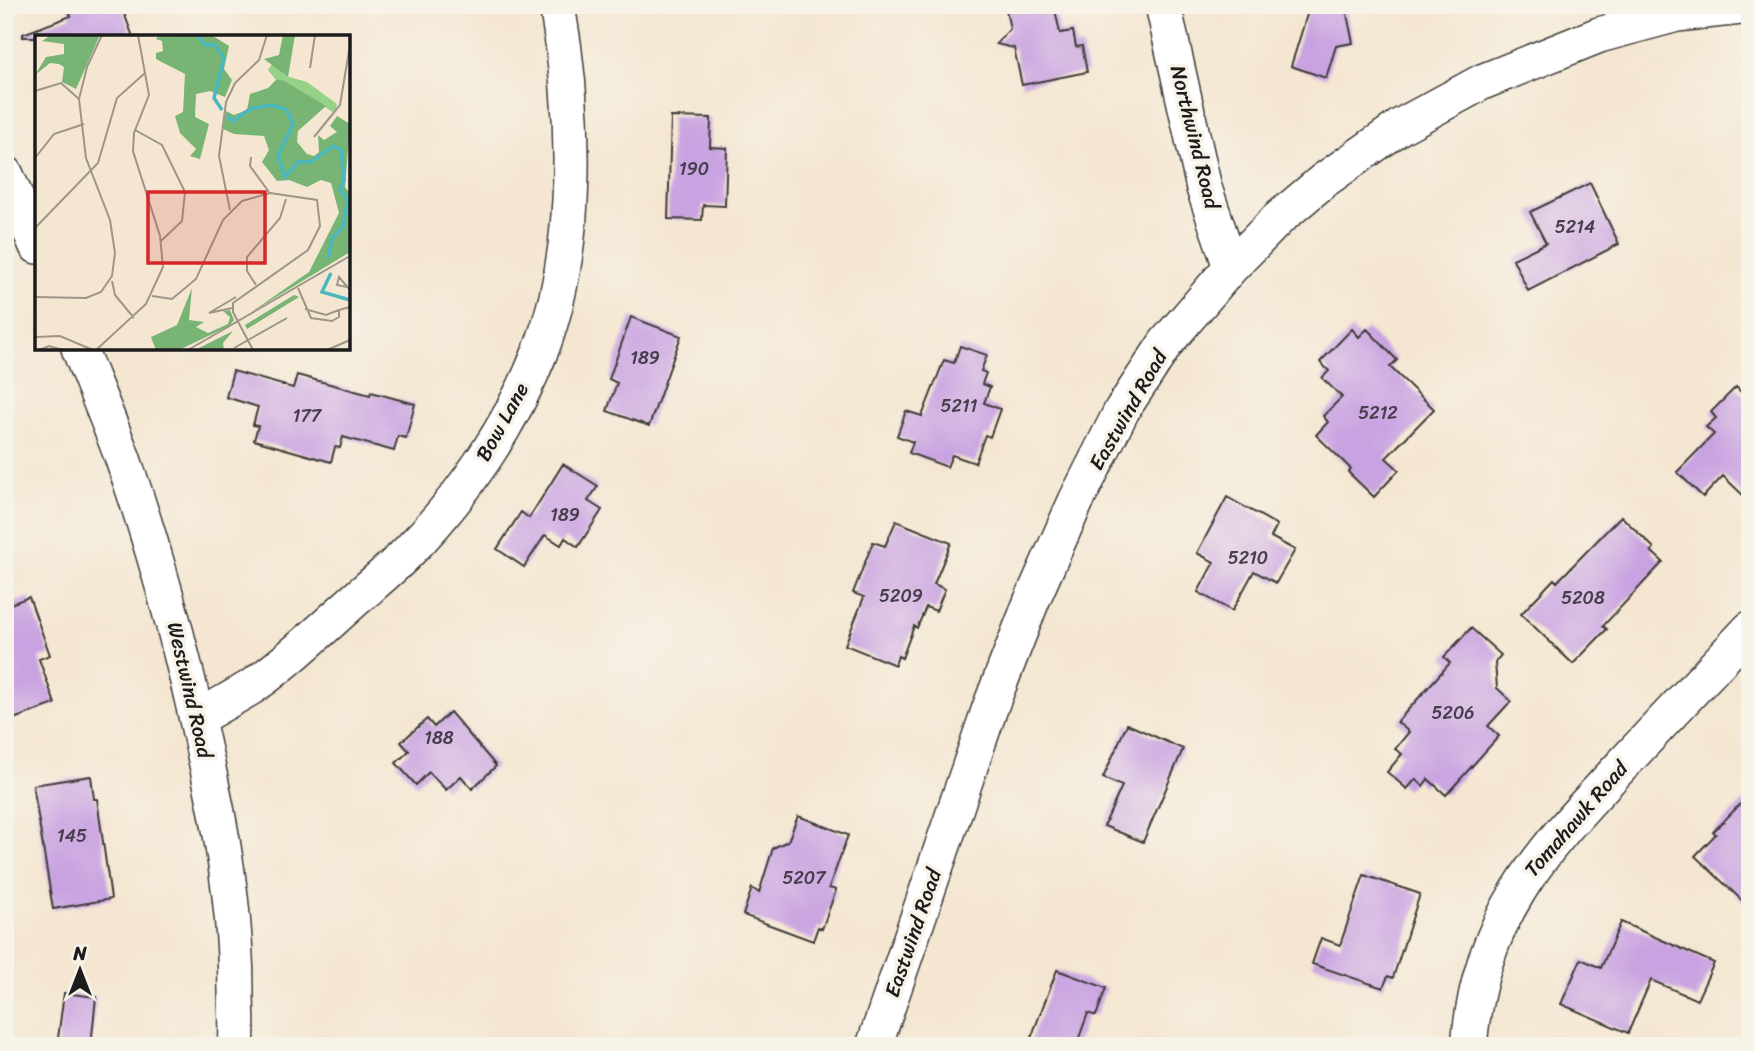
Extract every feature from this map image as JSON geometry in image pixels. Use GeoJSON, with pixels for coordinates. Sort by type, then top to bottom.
{"type":"FeatureCollection","features":[{"type":"Feature","properties":{"kind":"street","name":"Bow Lane"},"geometry":{"type":"LineString","coordinates":[[198,718],[253,685],[304,645],[406,554],[463,487],[508,420],[542,347],[556,297],[568,225],[570,128],[565,50],[557,5]]}},
{"type":"Feature","properties":{"kind":"street","name":"Northwind Road"},"geometry":{"type":"LineString","coordinates":[[1163,5],[1204,188],[1231,267]]}},
{"type":"Feature","properties":{"kind":"street","name":"Eastwind Road"},"geometry":{"type":"LineString","coordinates":[[874,1046],[991,705],[1032,600],[1076,502],[1122,410],[1159,355],[1231,267],[1278,219],[1323,181],[1401,126],[1482,82],[1564,49],[1684,9],[1750,6]]}},
{"type":"Feature","properties":{"kind":"street"},"geometry":{"type":"LineString","coordinates":[[5,173],[35,242]]}},
{"type":"Feature","properties":{"kind":"street","name":"Westwind Road"},"geometry":{"type":"LineString","coordinates":[[80,350],[124,461],[158,568],[198,718],[221,828],[229,884],[236,949],[236,1046]]}},
{"type":"Feature","properties":{"kind":"street","name":"Tomahawk Road"},"geometry":{"type":"LineString","coordinates":[[1469,1046],[1474,1002],[1484,963],[1494,935],[1521,883],[1560,831],[1750,629]]}},
{"type":"Feature","properties":{"kind":"building"},"geometry":{"type":"Polygon","coordinates":[[[67,5],[121,5],[132,35],[23,37],[23,34],[71,16],[67,5]]]}},
{"type":"Feature","properties":{"kind":"building"},"geometry":{"type":"Polygon","coordinates":[[[1005,5],[1054,5],[1060,33],[1073,31],[1076,47],[1082,46],[1087,72],[1022,85],[1014,48],[996,44],[1010,29],[1005,5]]]}},
{"type":"Feature","properties":{"kind":"building"},"geometry":{"type":"Polygon","coordinates":[[[1310,5],[1345,5],[1353,43],[1336,46],[1326,78],[1291,66],[1310,5]]]}},
{"type":"Feature","properties":{"kind":"building"},"geometry":{"type":"Polygon","coordinates":[[[671,117],[711,118],[710,147],[727,148],[725,206],[703,205],[702,220],[668,219],[671,117]]]}},
{"type":"Feature","properties":{"kind":"building"},"geometry":{"type":"Polygon","coordinates":[[[1590,183],[1619,244],[1528,291],[1513,259],[1546,243],[1530,212],[1590,183]]]}},
{"type":"Feature","properties":{"kind":"building"},"geometry":{"type":"Polygon","coordinates":[[[631,317],[681,336],[649,426],[607,411],[617,383],[609,379],[631,317]]]}},
{"type":"Feature","properties":{"kind":"building"},"geometry":{"type":"Polygon","coordinates":[[[1352,329],[1359,337],[1367,329],[1397,360],[1390,367],[1434,409],[1386,458],[1399,470],[1374,497],[1348,472],[1351,469],[1316,435],[1328,422],[1323,416],[1342,397],[1322,378],[1329,371],[1320,362],[1352,329]]]}},
{"type":"Feature","properties":{"kind":"building"},"geometry":{"type":"Polygon","coordinates":[[[960,346],[987,355],[981,371],[986,373],[982,384],[990,387],[984,403],[1000,409],[990,437],[985,435],[975,463],[952,455],[947,467],[909,453],[913,442],[897,436],[906,411],[922,416],[944,360],[954,363],[960,346]]]}},
{"type":"Feature","properties":{"kind":"building"},"geometry":{"type":"Polygon","coordinates":[[[233,371],[293,388],[297,375],[415,404],[406,438],[398,436],[394,451],[343,437],[340,448],[335,447],[331,462],[254,440],[258,426],[253,425],[258,407],[226,397],[233,371]]]}},
{"type":"Feature","properties":{"kind":"building"},"geometry":{"type":"Polygon","coordinates":[[[1736,387],[1750,401],[1750,502],[1723,476],[1703,497],[1677,472],[1714,434],[1706,427],[1716,418],[1711,412],[1736,387]]]}},
{"type":"Feature","properties":{"kind":"building"},"geometry":{"type":"Polygon","coordinates":[[[563,464],[598,486],[588,501],[602,510],[578,547],[565,538],[561,545],[545,535],[524,567],[497,549],[521,512],[529,518],[563,464]]]}},
{"type":"Feature","properties":{"kind":"building"},"geometry":{"type":"Polygon","coordinates":[[[1227,497],[1277,525],[1271,537],[1295,550],[1276,583],[1254,571],[1232,611],[1198,592],[1214,562],[1197,553],[1227,497]]]}},
{"type":"Feature","properties":{"kind":"building"},"geometry":{"type":"Polygon","coordinates":[[[1621,516],[1654,548],[1651,551],[1663,562],[1603,626],[1607,629],[1573,664],[1521,614],[1554,579],[1557,582],[1621,516]]]}},
{"type":"Feature","properties":{"kind":"building"},"geometry":{"type":"Polygon","coordinates":[[[896,521],[951,543],[934,584],[945,589],[936,611],[926,607],[917,628],[914,626],[902,658],[898,656],[895,665],[845,645],[864,597],[853,593],[873,542],[885,546],[896,521]]]}},
{"type":"Feature","properties":{"kind":"building"},"geometry":{"type":"Polygon","coordinates":[[[29,597],[50,655],[39,659],[55,704],[5,722],[5,606],[29,597]]]}},
{"type":"Feature","properties":{"kind":"building"},"geometry":{"type":"Polygon","coordinates":[[[1471,628],[1501,655],[1495,662],[1497,688],[1511,701],[1488,726],[1499,736],[1446,795],[1428,779],[1423,786],[1416,779],[1407,789],[1387,772],[1402,754],[1395,749],[1409,732],[1397,722],[1450,663],[1444,657],[1471,628]]]}},
{"type":"Feature","properties":{"kind":"building"},"geometry":{"type":"Polygon","coordinates":[[[450,712],[496,766],[472,789],[461,776],[446,790],[429,772],[416,785],[396,763],[409,751],[401,742],[427,719],[434,727],[450,712]]]}},
{"type":"Feature","properties":{"kind":"building"},"geometry":{"type":"Polygon","coordinates":[[[1127,724],[1183,749],[1143,842],[1104,826],[1122,786],[1103,778],[1127,724]]]}},
{"type":"Feature","properties":{"kind":"building"},"geometry":{"type":"Polygon","coordinates":[[[91,776],[94,799],[97,799],[111,899],[53,909],[33,785],[91,776]]]}},
{"type":"Feature","properties":{"kind":"building"},"geometry":{"type":"Polygon","coordinates":[[[1750,794],[1750,908],[1695,856],[1716,834],[1713,832],[1750,794]]]}},
{"type":"Feature","properties":{"kind":"building"},"geometry":{"type":"Polygon","coordinates":[[[798,816],[848,835],[829,888],[836,890],[822,929],[818,927],[813,941],[743,915],[752,888],[759,893],[773,848],[788,841],[798,816]]]}},
{"type":"Feature","properties":{"kind":"building"},"geometry":{"type":"Polygon","coordinates":[[[1364,875],[1420,894],[1393,978],[1388,976],[1383,988],[1312,964],[1321,938],[1340,945],[1364,875]]]}},
{"type":"Feature","properties":{"kind":"building"},"geometry":{"type":"Polygon","coordinates":[[[1621,922],[1714,963],[1697,1000],[1651,980],[1628,1033],[1561,1004],[1581,959],[1601,968],[1621,922]]]}},
{"type":"Feature","properties":{"kind":"building"},"geometry":{"type":"Polygon","coordinates":[[[1057,970],[1106,988],[1096,1016],[1088,1013],[1076,1046],[1028,1046],[1057,970]]]}},
{"type":"Feature","properties":{"kind":"building"},"geometry":{"type":"Polygon","coordinates":[[[64,993],[96,997],[91,1046],[57,1046],[64,993]]]}}]}
